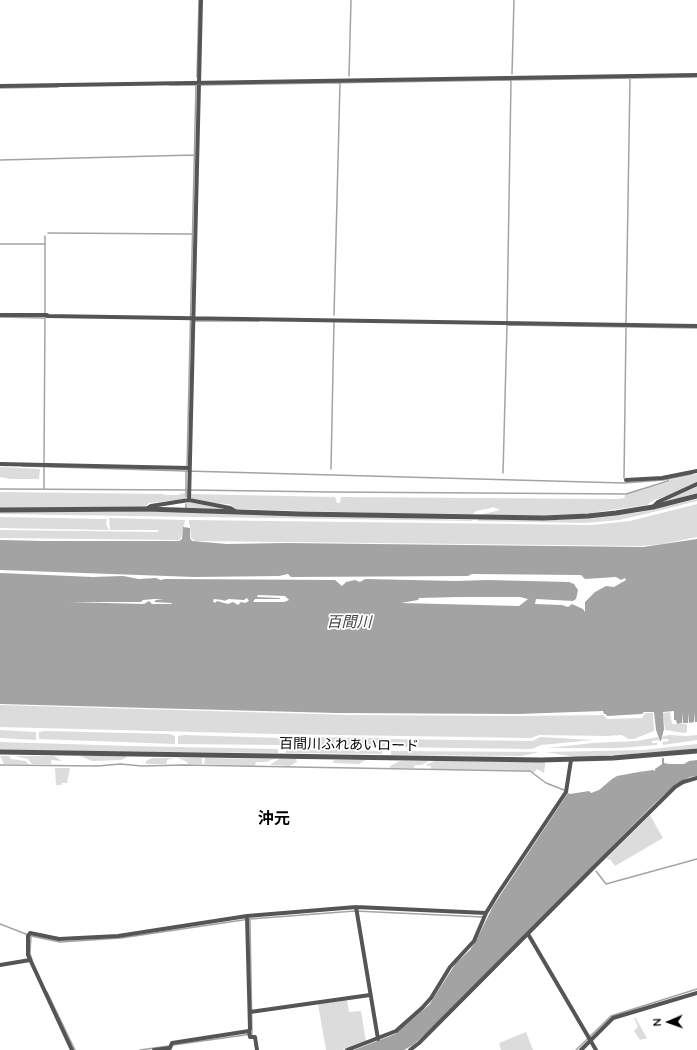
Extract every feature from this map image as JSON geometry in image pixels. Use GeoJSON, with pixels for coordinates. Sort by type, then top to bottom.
{"type":"FeatureCollection","features":[{"type":"Feature","properties":{"kind":"street"},"geometry":{"type":"LineString","coordinates":[[189,500],[188,469],[191,318],[201,0]]}},
{"type":"Feature","properties":{"kind":"street"},"geometry":{"type":"LineString","coordinates":[[0,86],[697,75]]}},
{"type":"Feature","properties":{"kind":"street"},"geometry":{"type":"LineString","coordinates":[[0,315],[697,326]]}},
{"type":"Feature","properties":{"kind":"street"},"geometry":{"type":"LineString","coordinates":[[0,464],[188,469]]}},
{"type":"Feature","properties":{"kind":"street"},"geometry":{"type":"LineString","coordinates":[[626,480],[662,478],[697,471]]}},
{"type":"Feature","properties":{"kind":"street"},"geometry":{"type":"LineString","coordinates":[[653,507],[658,502],[697,484]]}},
{"type":"Feature","properties":{"kind":"street"},"geometry":{"type":"LineString","coordinates":[[0,510],[146,509],[308,514],[544,518],[616,513],[653,507],[697,496]]}},
{"type":"Feature","properties":{"kind":"street"},"geometry":{"type":"LineString","coordinates":[[146,509],[151,506],[189,500],[230,508],[235,511]]}},
{"type":"Feature","properties":{"kind":"street","name":"百間川ふれあいロード"},"geometry":{"type":"LineString","coordinates":[[0,752],[571,760],[648,756],[697,751]]}},
{"type":"Feature","properties":{"kind":"street"},"geometry":{"type":"LineString","coordinates":[[347,1050],[396,1031],[431,998],[450,967],[474,941],[486,913],[497,895],[566,792],[571,760]]}},
{"type":"Feature","properties":{"kind":"street"},"geometry":{"type":"LineString","coordinates":[[410,1050],[420,1043],[595,866],[675,788],[683,782],[697,778]]}},
{"type":"Feature","properties":{"kind":"street"},"geometry":{"type":"LineString","coordinates":[[72,1050],[28,955],[30,933],[58,939],[118,936],[248,919],[357,910],[486,913]]}},
{"type":"Feature","properties":{"kind":"street"},"geometry":{"type":"LineString","coordinates":[[357,910],[378,1039]]}},
{"type":"Feature","properties":{"kind":"street"},"geometry":{"type":"LineString","coordinates":[[248,919],[251,1012],[249,1033],[250,1037],[255,1037],[257,1050]]}},
{"type":"Feature","properties":{"kind":"street"},"geometry":{"type":"LineString","coordinates":[[528,934],[596,1050]]}},
{"type":"Feature","properties":{"kind":"street"},"geometry":{"type":"LineString","coordinates":[[0,965],[30,960]]}},
{"type":"Feature","properties":{"kind":"street"},"geometry":{"type":"LineString","coordinates":[[581,1050],[589,1038],[614,1018],[697,993]]}},
{"type":"Feature","properties":{"kind":"street"},"geometry":{"type":"LineString","coordinates":[[251,1012],[370,995]]}},
{"type":"Feature","properties":{"kind":"street"},"geometry":{"type":"LineString","coordinates":[[154,1050],[172,1049],[172,1043],[249,1033]]}},
{"type":"Feature","properties":{"kind":"shaded area"},"geometry":{"type":"Polygon","coordinates":[[[0,467],[40,469],[39,479],[10,479],[0,477],[0,467]]]}},
{"type":"Feature","properties":{"kind":"shaded area"},"geometry":{"type":"Polygon","coordinates":[[[697,474],[697,483],[673,494],[654,500],[647,505],[583,514],[542,516],[479,515],[500,510],[493,507],[476,511],[473,514],[235,509],[229,504],[210,503],[190,497],[190,494],[335,497],[337,503],[340,503],[341,497],[618,499],[624,498],[626,494],[669,482],[669,480],[697,474]]]}},
{"type":"Feature","properties":{"kind":"shaded area"},"geometry":{"type":"Polygon","coordinates":[[[697,486],[697,493],[663,502],[697,486]]]}},
{"type":"Feature","properties":{"kind":"shaded area"},"geometry":{"type":"Polygon","coordinates":[[[0,492],[165,495],[178,495],[185,493],[185,499],[149,503],[143,508],[0,508],[0,492]]]}},
{"type":"Feature","properties":{"kind":"shaded area"},"geometry":{"type":"Polygon","coordinates":[[[697,499],[697,501],[619,520],[584,523],[477,521],[479,519],[553,520],[605,517],[641,512],[697,499]]]}},
{"type":"Feature","properties":{"kind":"shaded area"},"geometry":{"type":"Polygon","coordinates":[[[187,502],[222,508],[222,509],[187,508],[187,502]]]}},
{"type":"Feature","properties":{"kind":"shaded area"},"geometry":{"type":"Polygon","coordinates":[[[697,504],[697,537],[662,544],[640,546],[195,541],[191,538],[189,525],[189,520],[593,525],[630,521],[697,504]]]}},
{"type":"Feature","properties":{"kind":"shaded area"},"geometry":{"type":"Polygon","coordinates":[[[0,512],[188,512],[472,520],[0,514],[0,512]]]}},
{"type":"Feature","properties":{"kind":"shaded area"},"geometry":{"type":"Polygon","coordinates":[[[0,517],[107,519],[106,524],[109,530],[0,528],[0,517]]]}},
{"type":"Feature","properties":{"kind":"shaded area"},"geometry":{"type":"Polygon","coordinates":[[[109,518],[185,520],[181,538],[179,540],[0,538],[0,530],[158,532],[158,530],[110,530],[109,518]]]}},
{"type":"Feature","properties":{"kind":"shaded area"},"geometry":{"type":"Polygon","coordinates":[[[0,705],[351,715],[604,715],[607,719],[642,718],[645,713],[653,713],[654,731],[634,739],[628,739],[622,735],[539,735],[531,738],[274,734],[0,727],[0,705]]]}},
{"type":"Feature","properties":{"kind":"shaded area"},"geometry":{"type":"Polygon","coordinates":[[[670,712],[672,724],[687,724],[687,732],[684,733],[665,730],[663,713],[670,712]]]}},
{"type":"Feature","properties":{"kind":"shaded area"},"geometry":{"type":"Polygon","coordinates":[[[0,730],[36,732],[36,740],[0,738],[0,730]]]}},
{"type":"Feature","properties":{"kind":"shaded area"},"geometry":{"type":"Polygon","coordinates":[[[39,732],[170,734],[175,736],[175,744],[39,739],[39,732]]]}},
{"type":"Feature","properties":{"kind":"shaded area"},"geometry":{"type":"Polygon","coordinates":[[[697,735],[697,740],[663,745],[662,742],[669,741],[668,739],[662,739],[663,736],[697,735]]]}},
{"type":"Feature","properties":{"kind":"shaded area"},"geometry":{"type":"Polygon","coordinates":[[[178,736],[280,738],[281,745],[178,744],[178,736]]]}},
{"type":"Feature","properties":{"kind":"shaded area"},"geometry":{"type":"Polygon","coordinates":[[[540,737],[593,740],[541,745],[532,749],[388,747],[389,739],[533,741],[540,737]]]}},
{"type":"Feature","properties":{"kind":"shaded area"},"geometry":{"type":"Polygon","coordinates":[[[658,737],[659,740],[652,741],[652,743],[657,743],[657,745],[619,748],[548,748],[593,743],[637,741],[658,737]]]}},
{"type":"Feature","properties":{"kind":"shaded area"},"geometry":{"type":"Polygon","coordinates":[[[284,738],[386,738],[385,747],[284,746],[284,738]]]}},
{"type":"Feature","properties":{"kind":"shaded area"},"geometry":{"type":"Polygon","coordinates":[[[0,742],[278,749],[278,753],[0,750],[0,742]]]}},
{"type":"Feature","properties":{"kind":"shaded area"},"geometry":{"type":"Polygon","coordinates":[[[697,744],[697,748],[666,752],[576,757],[546,752],[643,750],[697,744]]]}},
{"type":"Feature","properties":{"kind":"shaded area"},"geometry":{"type":"Polygon","coordinates":[[[286,749],[382,751],[382,754],[286,753],[286,749]]]}},
{"type":"Feature","properties":{"kind":"shaded area"},"geometry":{"type":"Polygon","coordinates":[[[391,751],[539,752],[522,756],[391,755],[391,751]]]}},
{"type":"Feature","properties":{"kind":"shaded area"},"geometry":{"type":"Polygon","coordinates":[[[0,756],[9,756],[11,759],[26,761],[28,764],[4,764],[0,756]]]}},
{"type":"Feature","properties":{"kind":"shaded area"},"geometry":{"type":"Polygon","coordinates":[[[15,756],[54,756],[62,761],[51,760],[51,764],[32,764],[28,759],[15,756]]]}},
{"type":"Feature","properties":{"kind":"shaded area"},"geometry":{"type":"Polygon","coordinates":[[[80,756],[127,757],[121,760],[92,761],[80,756]]]}},
{"type":"Feature","properties":{"kind":"shaded area"},"geometry":{"type":"Polygon","coordinates":[[[152,758],[174,758],[167,760],[166,764],[146,764],[146,761],[152,758]]]}},
{"type":"Feature","properties":{"kind":"shaded area"},"geometry":{"type":"Polygon","coordinates":[[[178,758],[202,758],[202,764],[188,764],[187,762],[178,758]]]}},
{"type":"Feature","properties":{"kind":"shaded area"},"geometry":{"type":"Polygon","coordinates":[[[205,758],[274,759],[266,762],[256,762],[255,766],[204,764],[205,758]]]}},
{"type":"Feature","properties":{"kind":"shaded area"},"geometry":{"type":"Polygon","coordinates":[[[279,759],[296,759],[297,762],[290,766],[271,765],[279,759]]]}},
{"type":"Feature","properties":{"kind":"shaded area"},"geometry":{"type":"Polygon","coordinates":[[[334,760],[366,760],[359,764],[333,763],[334,760]]]}},
{"type":"Feature","properties":{"kind":"shaded area"},"geometry":{"type":"Polygon","coordinates":[[[400,761],[429,761],[421,765],[415,765],[414,768],[390,768],[390,766],[400,761]]]}},
{"type":"Feature","properties":{"kind":"shaded area"},"geometry":{"type":"Polygon","coordinates":[[[435,761],[545,762],[545,766],[544,773],[537,769],[534,773],[523,770],[431,769],[431,766],[425,765],[435,761]]]}},
{"type":"Feature","properties":{"kind":"shaded area"},"geometry":{"type":"Polygon","coordinates":[[[55,768],[70,768],[67,783],[56,785],[55,768]]]}},
{"type":"Feature","properties":{"kind":"shaded area"},"geometry":{"type":"Polygon","coordinates":[[[650,815],[663,838],[615,866],[610,859],[608,860],[607,858],[650,815]]]}},
{"type":"Feature","properties":{"kind":"shaded area"},"geometry":{"type":"Polygon","coordinates":[[[347,1000],[349,1012],[361,1011],[366,1042],[342,1050],[326,1050],[318,1004],[347,1000]]]}},
{"type":"Feature","properties":{"kind":"shaded area"},"geometry":{"type":"Polygon","coordinates":[[[635,1017],[647,1038],[640,1040],[634,1031],[638,1027],[634,1018],[635,1017]]]}},
{"type":"Feature","properties":{"kind":"shaded area"},"geometry":{"type":"Polygon","coordinates":[[[526,1032],[533,1050],[501,1050],[499,1043],[526,1032]]]}},
{"type":"Feature","properties":{"kind":"water","name":"百間川"},"geometry":{"type":"Polygon","coordinates":[[[183,527],[190,528],[190,538],[192,541],[227,544],[286,543],[643,547],[697,539],[697,722],[695,722],[694,712],[694,722],[689,723],[688,713],[688,723],[683,723],[682,712],[682,723],[677,724],[676,720],[674,720],[674,711],[663,712],[664,729],[660,741],[656,730],[654,712],[607,716],[603,711],[518,714],[336,713],[0,704],[0,573],[93,577],[123,576],[139,579],[156,578],[161,580],[335,580],[342,586],[346,582],[355,580],[360,582],[365,579],[569,582],[574,584],[578,590],[576,599],[573,601],[536,599],[535,604],[562,605],[568,607],[572,604],[583,609],[585,612],[585,602],[595,592],[606,586],[614,587],[626,580],[625,578],[621,580],[616,577],[585,579],[581,575],[472,574],[468,576],[291,577],[288,574],[279,576],[195,577],[0,570],[0,540],[179,541],[182,539],[183,527]],[[258,595],[257,597],[280,599],[255,599],[253,602],[284,602],[289,600],[285,596],[258,595]],[[520,597],[419,598],[418,600],[401,603],[519,606],[528,599],[520,597]],[[247,598],[244,600],[229,599],[224,601],[214,599],[213,601],[215,603],[217,601],[228,604],[233,602],[238,605],[241,602],[245,603],[249,601],[247,598]],[[164,599],[143,600],[141,602],[69,602],[144,604],[149,601],[152,604],[172,603],[154,602],[156,600],[164,599]]]}},
{"type":"Feature","properties":{"kind":"water"},"geometry":{"type":"Polygon","coordinates":[[[662,758],[664,758],[664,763],[669,764],[684,764],[689,761],[697,760],[697,776],[690,777],[676,784],[654,804],[432,1028],[413,1045],[404,1050],[354,1050],[395,1034],[429,1005],[456,963],[470,950],[493,906],[568,793],[589,791],[591,793],[599,790],[617,776],[653,770],[655,771],[655,769],[662,764],[662,758]]]}},
{"type":"Feature","properties":{"kind":"waterway"},"geometry":{"type":"LineString","coordinates":[[197,77],[199,0]]}},
{"type":"Feature","properties":{"kind":"waterway"},"geometry":{"type":"LineString","coordinates":[[349,76],[351,0]]}},
{"type":"Feature","properties":{"kind":"waterway"},"geometry":{"type":"LineString","coordinates":[[512,74],[514,0]]}},
{"type":"Feature","properties":{"kind":"waterway"},"geometry":{"type":"LineString","coordinates":[[201,85],[697,77]]}},
{"type":"Feature","properties":{"kind":"waterway"},"geometry":{"type":"LineString","coordinates":[[626,323],[630,79]]}},
{"type":"Feature","properties":{"kind":"waterway"},"geometry":{"type":"LineString","coordinates":[[507,321],[511,81]]}},
{"type":"Feature","properties":{"kind":"waterway"},"geometry":{"type":"LineString","coordinates":[[334,315],[340,83]]}},
{"type":"Feature","properties":{"kind":"waterway"},"geometry":{"type":"LineString","coordinates":[[170,85],[196,85]]}},
{"type":"Feature","properties":{"kind":"waterway"},"geometry":{"type":"LineString","coordinates":[[187,467],[196,85]]}},
{"type":"Feature","properties":{"kind":"waterway"},"geometry":{"type":"LineString","coordinates":[[0,88],[58,87]]}},
{"type":"Feature","properties":{"kind":"waterway"},"geometry":{"type":"LineString","coordinates":[[0,160],[194,155]]}},
{"type":"Feature","properties":{"kind":"waterway"},"geometry":{"type":"LineString","coordinates":[[48,233],[192,234]]}},
{"type":"Feature","properties":{"kind":"waterway"},"geometry":{"type":"LineString","coordinates":[[45,236],[45,314]]}},
{"type":"Feature","properties":{"kind":"waterway"},"geometry":{"type":"LineString","coordinates":[[0,244],[44,244]]}},
{"type":"Feature","properties":{"kind":"waterway"},"geometry":{"type":"LineString","coordinates":[[0,317],[44,318]]}},
{"type":"Feature","properties":{"kind":"waterway"},"geometry":{"type":"LineString","coordinates":[[44,463],[45,317]]}},
{"type":"Feature","properties":{"kind":"waterway"},"geometry":{"type":"LineString","coordinates":[[195,321],[259,321]]}},
{"type":"Feature","properties":{"kind":"waterway"},"geometry":{"type":"LineString","coordinates":[[331,469],[334,321]]}},
{"type":"Feature","properties":{"kind":"waterway"},"geometry":{"type":"LineString","coordinates":[[507,325],[697,328]]}},
{"type":"Feature","properties":{"kind":"waterway"},"geometry":{"type":"LineString","coordinates":[[503,473],[507,325]]}},
{"type":"Feature","properties":{"kind":"waterway"},"geometry":{"type":"LineString","coordinates":[[624,478],[626,328]]}},
{"type":"Feature","properties":{"kind":"waterway"},"geometry":{"type":"LineString","coordinates":[[22,466],[186,471]]}},
{"type":"Feature","properties":{"kind":"waterway"},"geometry":{"type":"LineString","coordinates":[[44,466],[44,488]]}},
{"type":"Feature","properties":{"kind":"waterway"},"geometry":{"type":"LineString","coordinates":[[186,471],[624,483],[663,480],[692,474]]}},
{"type":"Feature","properties":{"kind":"waterway"},"geometry":{"type":"LineString","coordinates":[[186,471],[186,497]]}},
{"type":"Feature","properties":{"kind":"waterway"},"geometry":{"type":"LineString","coordinates":[[191,490],[626,494],[668,480]]}},
{"type":"Feature","properties":{"kind":"waterway"},"geometry":{"type":"LineString","coordinates":[[0,489],[187,490]]}},
{"type":"Feature","properties":{"kind":"waterway"},"geometry":{"type":"LineString","coordinates":[[0,765],[98,766],[120,764],[142,766],[183,765],[530,771],[546,783],[564,790]]}},
{"type":"Feature","properties":{"kind":"waterway"},"geometry":{"type":"LineString","coordinates":[[596,871],[606,884],[697,859]]}},
{"type":"Feature","properties":{"kind":"waterway"},"geometry":{"type":"LineString","coordinates":[[0,924],[31,936],[60,942],[121,938],[250,919],[355,911],[483,917]]}},
{"type":"Feature","properties":{"kind":"waterway"},"geometry":{"type":"LineString","coordinates":[[173,1045],[252,1034],[250,920]]}},
{"type":"Feature","properties":{"kind":"waterway"},"geometry":{"type":"LineString","coordinates":[[31,936],[30,953],[32,960]]}},
{"type":"Feature","properties":{"kind":"waterway"},"geometry":{"type":"LineString","coordinates":[[576,1050],[611,1016],[697,989]]}},
{"type":"Feature","properties":{"kind":"waterway"},"geometry":{"type":"LineString","coordinates":[[47,992],[75,1050]]}},
{"type":"Feature","properties":{"kind":"waterway"},"geometry":{"type":"LineString","coordinates":[[140,1050],[169,1046]]}},
{"type":"Feature","properties":{"kind":"district","name":"沖元"},"geometry":{"type":"Point","coordinates":[274,819]}}]}
